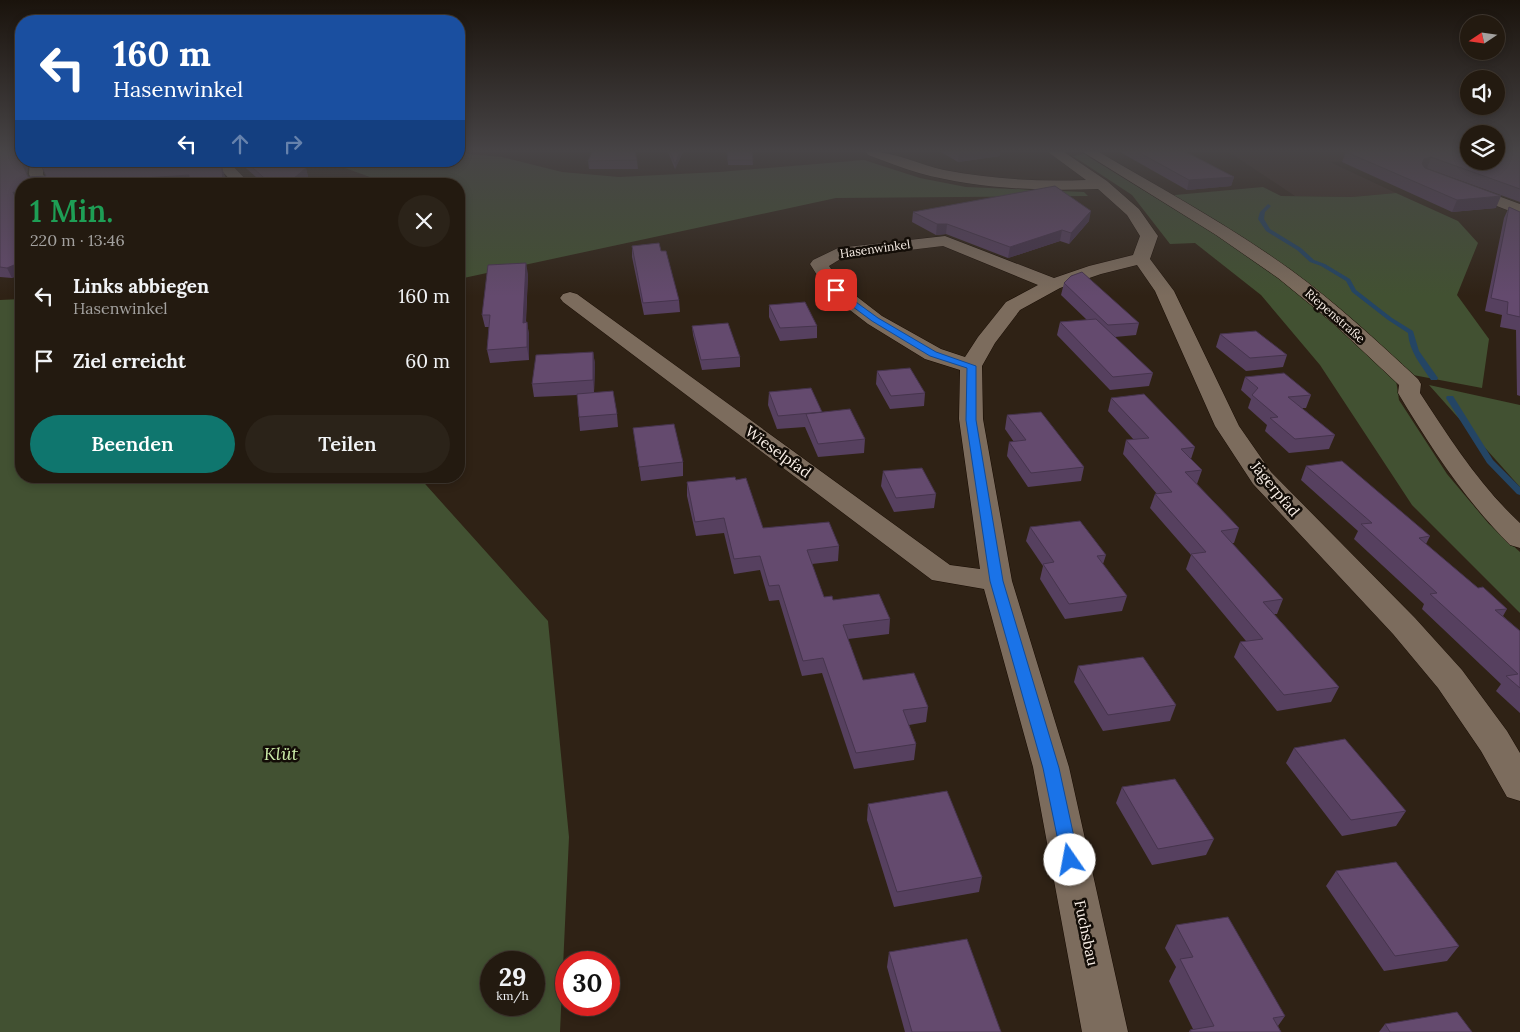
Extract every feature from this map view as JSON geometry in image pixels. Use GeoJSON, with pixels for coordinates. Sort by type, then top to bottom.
{"type":"FeatureCollection","features":[{"type":"Feature","properties":{"kind":"street"},"geometry":{"type":"LineString","coordinates":[[1120,200],[1133,212],[1149,236],[1140,259]]}},
{"type":"Feature","properties":{"kind":"street","name":"Riepenstraße"},"geometry":{"type":"LineString","coordinates":[[1171,200],[1265,260],[1324,304],[1410,384],[1409,393],[1465,480],[1499,520],[1520,539]]}},
{"type":"Feature","properties":{"kind":"street"},"geometry":{"type":"LineString","coordinates":[[1494,200],[1520,210]]}},
{"type":"Feature","properties":{"kind":"street","name":"Hasenwinkel"},"geometry":{"type":"LineString","coordinates":[[971,366],[933,354],[875,320],[836,290],[819,264],[838,253],[945,241],[1053,284]]}},
{"type":"Feature","properties":{"kind":"street","name":"Fuchsbau"},"geometry":{"type":"LineString","coordinates":[[1106,1032],[1051,768],[997,581],[971,420],[971,366],[985,341],[1013,306],[1053,284],[1095,270],[1140,259]]}},
{"type":"Feature","properties":{"kind":"street","name":"Jägerpfad"},"geometry":{"type":"LineString","coordinates":[[1140,259],[1164,291],[1227,426],[1262,478],[1404,626],[1450,679],[1494,741],[1520,786]]}},
{"type":"Feature","properties":{"kind":"street","name":"Wieselpfad"},"geometry":{"type":"LineString","coordinates":[[570,298],[942,573],[997,581]]}},
{"type":"Feature","properties":{"kind":"green space"},"geometry":{"type":"Polygon","coordinates":[[[465,200],[826,200],[465,278],[465,200]]]}},
{"type":"Feature","properties":{"kind":"green space"},"geometry":{"type":"Polygon","coordinates":[[[1136,200],[1160,200],[1248,254],[1315,304],[1396,380],[1399,400],[1447,474],[1489,524],[1520,552],[1520,613],[1412,505],[1320,365],[1261,295],[1195,243],[1170,244],[1136,200]]]}},
{"type":"Feature","properties":{"kind":"green space"},"geometry":{"type":"Polygon","coordinates":[[[1170,200],[1412,200],[1458,221],[1478,243],[1457,295],[1489,339],[1482,388],[1413,375],[1324,304],[1170,200]]]}},
{"type":"Feature","properties":{"kind":"green space","name":"Klüt"},"geometry":{"type":"Polygon","coordinates":[[[15,299],[15,483],[424,483],[548,621],[569,837],[564,951],[555,951],[555,1016],[561,1016],[560,1032],[0,1032],[0,300],[15,299]]]}},
{"type":"Feature","properties":{"kind":"green space"},"geometry":{"type":"Polygon","coordinates":[[[1429,385],[1520,405],[1520,487],[1429,385]]]}},
{"type":"Feature","properties":{"kind":"building"},"geometry":{"type":"Polygon","coordinates":[[[0,200],[15,200],[15,265],[7,268],[0,267],[0,200]]]}},
{"type":"Feature","properties":{"kind":"building"},"geometry":{"type":"Polygon","coordinates":[[[978,200],[1075,200],[1091,211],[1071,233],[1062,230],[1010,247],[947,224],[937,224],[913,212],[978,200]]]}},
{"type":"Feature","properties":{"kind":"building"},"geometry":{"type":"Polygon","coordinates":[[[1509,207],[1520,212],[1520,317],[1507,314],[1508,302],[1491,298],[1509,207]]]}},
{"type":"Feature","properties":{"kind":"building"},"geometry":{"type":"Polygon","coordinates":[[[659,243],[661,251],[666,251],[679,300],[643,303],[632,246],[659,243]]]}},
{"type":"Feature","properties":{"kind":"building"},"geometry":{"type":"Polygon","coordinates":[[[526,263],[523,323],[527,322],[527,347],[487,350],[490,315],[482,315],[488,265],[526,263]]]}},
{"type":"Feature","properties":{"kind":"building"},"geometry":{"type":"Polygon","coordinates":[[[1082,272],[1139,323],[1108,325],[1064,283],[1071,276],[1082,272]]]}},
{"type":"Feature","properties":{"kind":"building"},"geometry":{"type":"Polygon","coordinates":[[[805,302],[817,326],[780,328],[769,305],[805,302]]]}},
{"type":"Feature","properties":{"kind":"building"},"geometry":{"type":"Polygon","coordinates":[[[1096,319],[1153,373],[1113,377],[1060,322],[1096,319]]]}},
{"type":"Feature","properties":{"kind":"building"},"geometry":{"type":"Polygon","coordinates":[[[728,323],[740,357],[701,360],[692,326],[728,323]]]}},
{"type":"Feature","properties":{"kind":"building"},"geometry":{"type":"Polygon","coordinates":[[[1256,331],[1287,355],[1250,358],[1220,334],[1256,331]]]}},
{"type":"Feature","properties":{"kind":"building"},"geometry":{"type":"Polygon","coordinates":[[[593,352],[593,380],[532,384],[536,355],[593,352]]]}},
{"type":"Feature","properties":{"kind":"building"},"geometry":{"type":"Polygon","coordinates":[[[910,368],[925,393],[891,396],[877,371],[910,368]]]}},
{"type":"Feature","properties":{"kind":"building"},"geometry":{"type":"Polygon","coordinates":[[[1284,373],[1311,395],[1288,397],[1335,435],[1295,439],[1270,418],[1278,417],[1252,395],[1258,388],[1245,377],[1284,373]]]}},
{"type":"Feature","properties":{"kind":"building"},"geometry":{"type":"Polygon","coordinates":[[[811,388],[822,412],[778,416],[769,392],[811,388]]]}},
{"type":"Feature","properties":{"kind":"building"},"geometry":{"type":"Polygon","coordinates":[[[613,391],[617,414],[579,417],[577,394],[613,391]]]}},
{"type":"Feature","properties":{"kind":"building"},"geometry":{"type":"Polygon","coordinates":[[[1144,394],[1195,447],[1181,449],[1202,470],[1185,472],[1239,528],[1221,531],[1283,599],[1263,602],[1339,687],[1284,695],[1240,642],[1263,639],[1191,554],[1206,552],[1155,494],[1172,492],[1126,440],[1149,438],[1111,398],[1144,394]]]}},
{"type":"Feature","properties":{"kind":"building"},"geometry":{"type":"Polygon","coordinates":[[[850,409],[865,439],[818,444],[806,414],[850,409]]]}},
{"type":"Feature","properties":{"kind":"building"},"geometry":{"type":"Polygon","coordinates":[[[1041,412],[1084,467],[1031,473],[1009,442],[1026,440],[1007,415],[1041,412]]]}},
{"type":"Feature","properties":{"kind":"building"},"geometry":{"type":"Polygon","coordinates":[[[674,424],[683,462],[639,467],[633,428],[674,424]]]}},
{"type":"Feature","properties":{"kind":"building"},"geometry":{"type":"Polygon","coordinates":[[[1342,461],[1430,536],[1419,538],[1478,588],[1483,587],[1507,609],[1495,610],[1520,631],[1520,688],[1506,676],[1518,674],[1430,594],[1437,593],[1361,524],[1372,523],[1306,466],[1342,461]]]}},
{"type":"Feature","properties":{"kind":"building"},"geometry":{"type":"Polygon","coordinates":[[[922,468],[936,494],[896,498],[883,471],[922,468]]]}},
{"type":"Feature","properties":{"kind":"building"},"geometry":{"type":"Polygon","coordinates":[[[735,477],[736,480],[746,478],[763,528],[829,522],[839,546],[807,550],[824,597],[832,596],[833,600],[879,594],[890,619],[843,625],[863,680],[914,673],[928,707],[903,710],[916,744],[856,753],[823,658],[803,661],[779,585],[769,586],[760,556],[734,559],[724,518],[695,522],[687,482],[735,477]]]}},
{"type":"Feature","properties":{"kind":"building"},"geometry":{"type":"Polygon","coordinates":[[[1080,521],[1106,555],[1097,556],[1127,596],[1069,604],[1043,564],[1054,562],[1030,527],[1080,521]]]}},
{"type":"Feature","properties":{"kind":"building"},"geometry":{"type":"Polygon","coordinates":[[[1143,657],[1176,705],[1108,715],[1078,666],[1143,657]]]}},
{"type":"Feature","properties":{"kind":"building"},"geometry":{"type":"Polygon","coordinates":[[[1345,739],[1406,811],[1351,820],[1294,748],[1345,739]]]}},
{"type":"Feature","properties":{"kind":"building"},"geometry":{"type":"Polygon","coordinates":[[[1175,779],[1214,839],[1158,849],[1122,787],[1175,779]]]}},
{"type":"Feature","properties":{"kind":"building"},"geometry":{"type":"Polygon","coordinates":[[[947,791],[982,877],[897,892],[868,804],[947,791]]]}},
{"type":"Feature","properties":{"kind":"building"},"geometry":{"type":"Polygon","coordinates":[[[1396,862],[1459,946],[1395,956],[1336,871],[1396,862]]]}},
{"type":"Feature","properties":{"kind":"building"},"geometry":{"type":"Polygon","coordinates":[[[1228,917],[1285,1016],[1273,1018],[1281,1032],[1191,1032],[1190,1030],[1214,1026],[1180,959],[1193,957],[1176,925],[1228,917]]]}},
{"type":"Feature","properties":{"kind":"building"},"geometry":{"type":"Polygon","coordinates":[[[967,939],[1001,1032],[912,1032],[889,952],[967,939]]]}},
{"type":"Feature","properties":{"kind":"building"},"geometry":{"type":"Polygon","coordinates":[[[1457,1012],[1472,1032],[1390,1032],[1385,1024],[1457,1012]]]}},
{"type":"Feature","properties":{"kind":"waterway"},"geometry":{"type":"LineString","coordinates":[[1268,206],[1263,212],[1261,219],[1268,230],[1299,249],[1312,261],[1323,265],[1348,280],[1354,291],[1390,319],[1411,332],[1413,345],[1434,378]]}},
{"type":"Feature","properties":{"kind":"waterway"},"geometry":{"type":"LineString","coordinates":[[1450,398],[1490,461],[1520,492]]}},
{"type":"Feature","properties":{"kind":"route"},"geometry":{"type":"LineString","coordinates":[[836,290],[875,320],[933,354],[971,366],[971,420],[997,581],[1051,768],[1070,860]]}}]}
